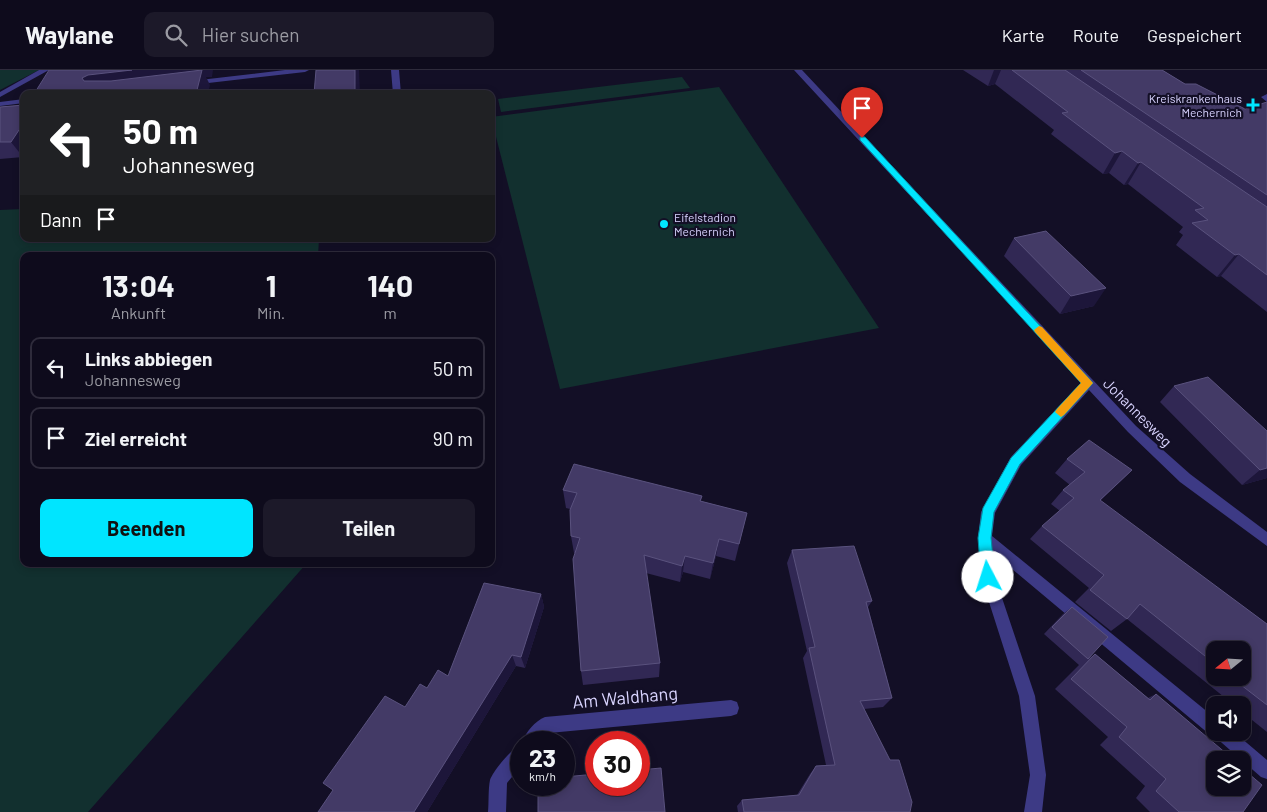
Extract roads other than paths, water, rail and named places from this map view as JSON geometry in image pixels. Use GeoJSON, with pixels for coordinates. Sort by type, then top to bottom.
{"type":"FeatureCollection","features":[{"type":"Feature","properties":{"kind":"street"},"geometry":{"type":"LineString","coordinates":[[0,95],[45,70]]}},
{"type":"Feature","properties":{"kind":"street"},"geometry":{"type":"LineString","coordinates":[[186,84],[304,70]]}},
{"type":"Feature","properties":{"kind":"street"},"geometry":{"type":"LineString","coordinates":[[395,70],[397,90]]}},
{"type":"Feature","properties":{"kind":"street","name":"Johannesweg"},"geometry":{"type":"LineString","coordinates":[[798,70],[1132,429],[1185,478],[1267,540]]}},
{"type":"Feature","properties":{"kind":"street"},"geometry":{"type":"LineString","coordinates":[[0,104],[20,102]]}},
{"type":"Feature","properties":{"kind":"street"},"geometry":{"type":"LineString","coordinates":[[1033,812],[1038,775],[1027,696],[988,577],[985,538],[988,512],[1016,461],[1088,383]]}},
{"type":"Feature","properties":{"kind":"street"},"geometry":{"type":"LineString","coordinates":[[985,538],[1206,721]]}},
{"type":"Feature","properties":{"kind":"street","name":"Am Waldhang"},"geometry":{"type":"LineString","coordinates":[[540,731],[545,725],[731,708]]}},
{"type":"Feature","properties":{"kind":"street"},"geometry":{"type":"LineString","coordinates":[[1232,741],[1267,770]]}},
{"type":"Feature","properties":{"kind":"street"},"geometry":{"type":"LineString","coordinates":[[498,812],[499,780],[510,766]]}},
{"type":"Feature","properties":{"kind":"place","name":"Kreiskrankenhaus Mechernich"},"geometry":{"type":"Point","coordinates":[1253,105]}},
{"type":"Feature","properties":{"kind":"place","name":"Eifelstadion Mechernich"},"geometry":{"type":"Point","coordinates":[664,224]}}]}
